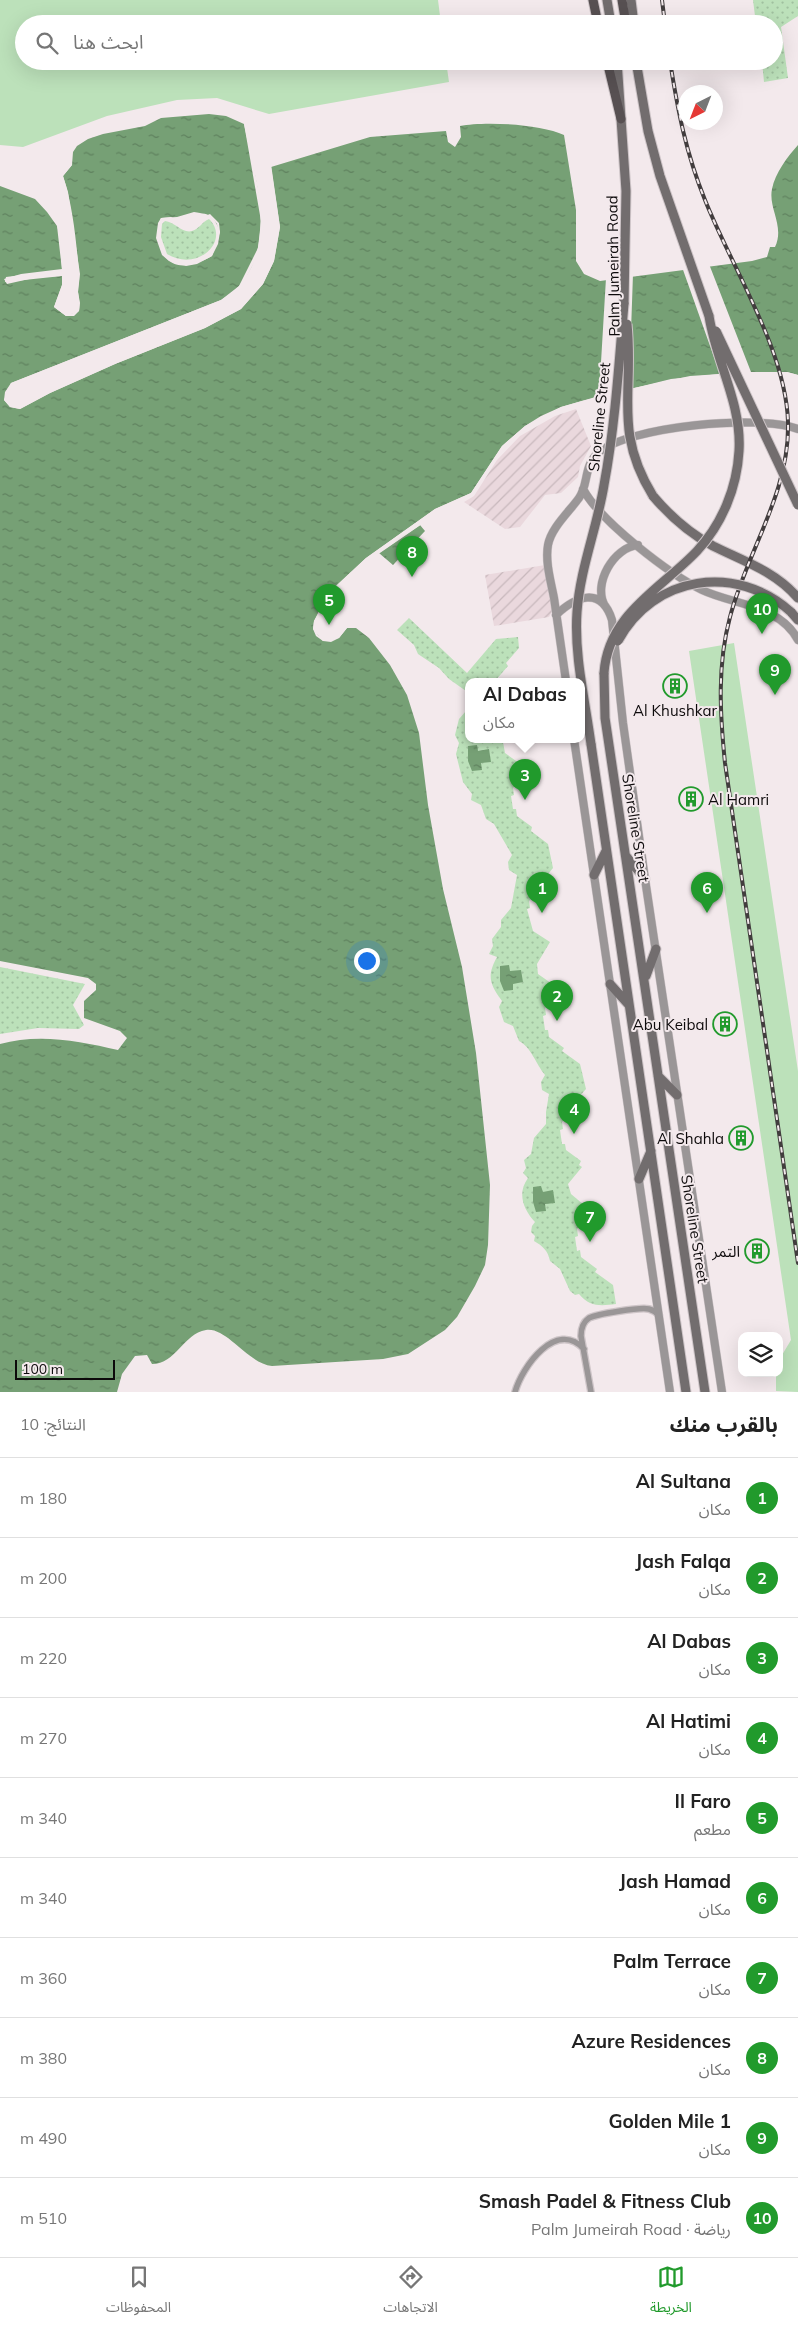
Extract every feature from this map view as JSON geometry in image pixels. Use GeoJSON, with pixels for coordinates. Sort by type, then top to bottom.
{"type":"FeatureCollection","features":[{"type":"Feature","properties":{"kind":"main road"},"geometry":{"type":"LineString","coordinates":[[593,0],[596,15]]}},
{"type":"Feature","properties":{"kind":"main road"},"geometry":{"type":"LineString","coordinates":[[607,0],[610,15]]}},
{"type":"Feature","properties":{"kind":"main road"},"geometry":{"type":"LineString","coordinates":[[622,0],[624,15]]}},
{"type":"Feature","properties":{"kind":"main road"},"geometry":{"type":"LineString","coordinates":[[631,0],[633,15]]}},
{"type":"Feature","properties":{"kind":"main road"},"geometry":{"type":"LineString","coordinates":[[608,70],[621,119]]}},
{"type":"Feature","properties":{"kind":"main road","name":"Palm Jumeirah Road"},"geometry":{"type":"LineString","coordinates":[[618,70],[626,191],[624,304],[628,340],[627,426],[638,468],[653,496],[670,515],[690,532],[771,574],[798,598]]}},
{"type":"Feature","properties":{"kind":"main road"},"geometry":{"type":"LineString","coordinates":[[638,70],[648,131],[657,168],[708,316],[798,505]]}},
{"type":"Feature","properties":{"kind":"main road","name":"Shoreline Street"},"geometry":{"type":"LineString","coordinates":[[581,678],[578,654],[577,612],[581,585],[599,513],[608,464],[624,304]]}},
{"type":"Feature","properties":{"kind":"main road","name":"Shoreline Street"},"geometry":{"type":"LineString","coordinates":[[704,1392],[645,979],[609,747],[604,707],[604,673],[608,649],[625,618],[702,545],[719,520],[733,486],[738,457],[738,426],[734,402],[716,348],[708,316]]}},
{"type":"Feature","properties":{"kind":"main road"},"geometry":{"type":"LineString","coordinates":[[604,673],[621,636],[633,619],[649,604],[676,589],[708,582],[738,584],[767,594],[791,612],[798,620]]}},
{"type":"Feature","properties":{"kind":"main road","name":"Shoreline Street"},"geometry":{"type":"LineString","coordinates":[[585,702],[686,1392]]}},
{"type":"Feature","properties":{"kind":"main road"},"geometry":{"type":"LineString","coordinates":[[594,874],[606,851]]}},
{"type":"Feature","properties":{"kind":"main road"},"geometry":{"type":"LineString","coordinates":[[626,856],[645,879]]}},
{"type":"Feature","properties":{"kind":"main road"},"geometry":{"type":"LineString","coordinates":[[645,979],[656,949]]}},
{"type":"Feature","properties":{"kind":"main road"},"geometry":{"type":"LineString","coordinates":[[610,984],[629,1005]]}},
{"type":"Feature","properties":{"kind":"main road"},"geometry":{"type":"LineString","coordinates":[[658,1075],[677,1095]]}},
{"type":"Feature","properties":{"kind":"main road"},"geometry":{"type":"LineString","coordinates":[[639,1179],[651,1151]]}},
{"type":"Feature","properties":{"kind":"street"},"geometry":{"type":"LineString","coordinates":[[566,678],[549,567],[548,543],[583,489],[588,466],[598,454],[612,445],[682,427],[718,423],[774,424],[798,429]]}},
{"type":"Feature","properties":{"kind":"street"},"geometry":{"type":"LineString","coordinates":[[583,489],[601,515],[679,576],[725,600],[776,616],[790,627],[798,640]]}},
{"type":"Feature","properties":{"kind":"street"},"geometry":{"type":"LineString","coordinates":[[638,545],[622,551],[602,578],[600,593],[613,624],[623,723],[645,879],[722,1392]]}},
{"type":"Feature","properties":{"kind":"street"},"geometry":{"type":"LineString","coordinates":[[556,615],[568,604],[579,598],[591,598],[606,608]]}},
{"type":"Feature","properties":{"kind":"street"},"geometry":{"type":"LineString","coordinates":[[575,743],[670,1392]]}},
{"type":"Feature","properties":{"kind":"street"},"geometry":{"type":"LineString","coordinates":[[591,1392],[582,1328],[586,1321],[592,1317],[644,1308],[652,1310],[659,1315]]}},
{"type":"Feature","properties":{"kind":"street"},"geometry":{"type":"LineString","coordinates":[[515,1392],[520,1377],[530,1362],[550,1345],[557,1341],[568,1340],[584,1349]]}},
{"type":"Feature","properties":{"kind":"shaded area"},"geometry":{"type":"Polygon","coordinates":[[[0,0],[438,0],[440,15],[15,15],[15,70],[447,70],[449,82],[269,114],[217,98],[177,100],[107,116],[23,147],[0,145],[0,0]]]}},
{"type":"Feature","properties":{"kind":"shaded area"},"geometry":{"type":"Polygon","coordinates":[[[753,0],[798,0],[798,16],[783,26],[783,15],[755,15],[753,0]]]}},
{"type":"Feature","properties":{"kind":"shaded area"},"geometry":{"type":"Polygon","coordinates":[[[783,42],[788,78],[764,82],[763,70],[783,70],[783,42]]]}},
{"type":"Feature","properties":{"kind":"shaded area"},"geometry":{"type":"Polygon","coordinates":[[[209,219],[215,227],[216,236],[214,244],[208,252],[190,260],[179,259],[167,254],[161,237],[162,224],[165,221],[185,231],[192,231],[209,219]]]}},
{"type":"Feature","properties":{"kind":"shaded area"},"geometry":{"type":"Polygon","coordinates":[[[576,409],[591,446],[580,466],[578,477],[561,493],[545,495],[520,527],[505,529],[464,502],[474,496],[497,460],[520,436],[555,416],[576,409]]]}},
{"type":"Feature","properties":{"kind":"shaded area"},"geometry":{"type":"Polygon","coordinates":[[[545,565],[553,610],[549,617],[494,626],[485,575],[545,565]]]}},
{"type":"Feature","properties":{"kind":"shaded area"},"geometry":{"type":"Polygon","coordinates":[[[409,618],[467,673],[496,639],[518,637],[519,648],[506,663],[508,666],[498,678],[465,678],[465,690],[449,679],[439,668],[418,654],[414,645],[397,630],[409,618]]]}},
{"type":"Feature","properties":{"kind":"shaded area"},"geometry":{"type":"Polygon","coordinates":[[[734,643],[798,1071],[798,1392],[776,1391],[776,1377],[783,1377],[783,1353],[791,1340],[689,651],[734,643]]]}},
{"type":"Feature","properties":{"kind":"shaded area"},"geometry":{"type":"Polygon","coordinates":[[[465,712],[465,743],[503,743],[505,753],[526,768],[523,771],[526,773],[513,788],[514,795],[511,796],[513,809],[516,809],[517,816],[532,827],[531,831],[548,844],[553,868],[540,884],[542,886],[529,901],[530,908],[527,909],[533,931],[550,942],[537,964],[538,974],[558,988],[555,991],[558,993],[545,1008],[546,1015],[543,1016],[545,1030],[548,1030],[549,1037],[564,1048],[562,1051],[580,1064],[586,1089],[572,1105],[574,1107],[562,1122],[563,1129],[560,1130],[562,1144],[565,1144],[566,1150],[581,1161],[579,1165],[582,1167],[568,1184],[571,1194],[590,1210],[588,1212],[590,1214],[577,1229],[578,1236],[575,1237],[577,1251],[580,1250],[581,1257],[597,1269],[595,1272],[613,1285],[616,1304],[596,1305],[587,1301],[579,1294],[575,1295],[570,1291],[560,1269],[550,1261],[545,1249],[534,1241],[535,1236],[531,1232],[535,1222],[527,1212],[522,1195],[528,1178],[523,1173],[526,1168],[524,1160],[531,1154],[534,1138],[546,1124],[549,1094],[542,1090],[541,1082],[545,1075],[530,1051],[519,1041],[513,1026],[504,1022],[499,1007],[502,1001],[492,984],[491,974],[497,957],[489,954],[493,946],[492,939],[501,927],[501,920],[511,908],[517,875],[509,870],[508,862],[512,855],[494,824],[486,819],[481,805],[471,800],[472,794],[463,782],[456,754],[459,743],[455,735],[459,719],[465,712]]]}},
{"type":"Feature","properties":{"kind":"shaded area"},"geometry":{"type":"Polygon","coordinates":[[[0,967],[85,984],[73,1005],[84,1025],[79,1029],[38,1028],[0,1034],[0,967]]]}},
{"type":"Feature","properties":{"kind":"water"},"geometry":{"type":"Polygon","coordinates":[[[209,114],[226,116],[244,124],[260,207],[258,249],[251,268],[239,286],[221,300],[11,383],[4,400],[10,407],[20,409],[50,393],[115,364],[205,328],[241,309],[263,284],[274,261],[280,227],[271,167],[370,137],[446,131],[448,142],[455,147],[461,137],[460,126],[470,124],[512,124],[541,128],[564,135],[576,210],[576,261],[584,274],[600,281],[752,261],[767,257],[770,247],[775,247],[778,239],[771,196],[772,189],[782,165],[798,145],[798,375],[787,372],[729,373],[671,379],[582,401],[561,407],[541,416],[525,426],[502,446],[471,493],[435,509],[366,558],[337,585],[314,621],[313,629],[323,641],[339,638],[347,628],[356,628],[369,638],[390,665],[407,695],[419,733],[428,805],[443,889],[462,967],[476,1053],[490,1185],[488,1245],[485,1265],[457,1317],[445,1330],[408,1354],[383,1359],[272,1366],[254,1359],[222,1334],[206,1330],[191,1337],[174,1354],[160,1363],[152,1364],[147,1355],[135,1356],[122,1374],[117,1392],[0,1392],[0,1044],[29,1039],[44,1039],[74,1041],[118,1050],[127,1038],[120,1031],[84,1018],[84,1001],[96,990],[96,984],[88,978],[0,961],[0,186],[35,199],[47,212],[57,226],[62,270],[6,277],[5,282],[62,276],[62,285],[54,307],[66,316],[79,311],[79,275],[75,235],[72,211],[63,176],[72,165],[73,152],[77,146],[88,139],[103,134],[145,126],[161,118],[209,114]],[[194,212],[177,217],[161,218],[158,237],[163,254],[174,264],[189,265],[212,256],[220,232],[216,222],[211,216],[194,212]]]}},
{"type":"Feature","properties":{"kind":"water"},"geometry":{"type":"Polygon","coordinates":[[[420,525],[425,531],[393,565],[379,553],[420,525]]]}},
{"type":"Feature","properties":{"kind":"water"},"geometry":{"type":"Polygon","coordinates":[[[477,745],[478,751],[489,749],[491,762],[481,763],[482,770],[472,771],[468,761],[468,746],[477,745]]]}},
{"type":"Feature","properties":{"kind":"water"},"geometry":{"type":"Polygon","coordinates":[[[509,965],[510,971],[521,970],[523,982],[513,984],[513,990],[504,991],[500,981],[500,966],[509,965]]]}},
{"type":"Feature","properties":{"kind":"water"},"geometry":{"type":"Polygon","coordinates":[[[541,1186],[543,1192],[553,1190],[555,1203],[545,1204],[546,1211],[536,1212],[533,1202],[533,1187],[541,1186]]]}},
{"type":"Feature","properties":{"kind":"pier"},"geometry":{"type":"Polygon","coordinates":[[[246,122],[264,221],[261,249],[241,288],[222,303],[12,385],[7,399],[11,405],[20,407],[49,391],[114,362],[204,326],[240,307],[261,283],[272,261],[277,227],[269,167],[271,164],[280,227],[274,261],[263,284],[241,309],[205,328],[115,364],[50,393],[20,409],[10,407],[4,400],[5,392],[11,383],[221,300],[239,286],[258,248],[261,221],[244,124],[246,122]]]}},
{"type":"Feature","properties":{"kind":"pier"},"geometry":{"type":"Polygon","coordinates":[[[70,158],[72,159],[72,165],[63,176],[68,192],[80,274],[78,292],[80,303],[79,311],[74,316],[66,316],[54,307],[62,285],[62,276],[38,277],[7,284],[4,279],[21,274],[62,269],[60,239],[56,220],[62,239],[64,271],[21,277],[7,280],[37,275],[63,274],[65,285],[57,306],[66,314],[77,310],[77,274],[66,193],[60,176],[70,164],[70,158]]]}},
{"type":"Feature","properties":{"kind":"pier"},"geometry":{"type":"Polygon","coordinates":[[[210,214],[219,223],[220,232],[218,244],[212,256],[197,264],[186,266],[169,261],[162,255],[156,238],[158,223],[161,218],[171,217],[177,220],[166,219],[160,224],[159,237],[164,253],[170,259],[186,263],[205,258],[214,248],[218,232],[217,224],[213,219],[205,216],[210,214]]]}},
{"type":"Feature","properties":{"kind":"pier"},"geometry":{"type":"Polygon","coordinates":[[[709,264],[751,372],[787,372],[798,375],[798,377],[787,374],[691,378],[562,409],[526,428],[504,448],[473,495],[437,511],[419,523],[422,524],[377,555],[377,553],[339,587],[316,622],[316,629],[318,635],[324,639],[331,639],[347,626],[339,638],[331,642],[323,641],[316,636],[313,629],[314,621],[320,609],[337,585],[366,558],[435,509],[471,493],[502,446],[525,426],[561,407],[599,396],[606,278],[633,274],[629,389],[690,376],[720,374],[682,267],[709,264]]]}},
{"type":"Feature","properties":{"kind":"railway"},"geometry":{"type":"LineString","coordinates":[[662,0],[664,15]]}},
{"type":"Feature","properties":{"kind":"railway"},"geometry":{"type":"LineString","coordinates":[[672,70],[680,115],[693,166],[716,226],[768,338],[785,395],[788,422],[787,448],[775,497],[737,593],[730,617],[721,671],[721,708],[725,763],[798,1263]]}},
{"type":"Feature","properties":{"kind":"place","name":"Azure Residences"},"geometry":{"type":"Point","coordinates":[412,577]}},
{"type":"Feature","properties":{"kind":"place","name":"Il Faro"},"geometry":{"type":"Point","coordinates":[329,625]}},
{"type":"Feature","properties":{"kind":"place","name":"Smash Padel & Fitness Club"},"geometry":{"type":"Point","coordinates":[762,634]}},
{"type":"Feature","properties":{"kind":"place","name":"Al Khushkar"},"geometry":{"type":"Point","coordinates":[675,686]}},
{"type":"Feature","properties":{"kind":"place","name":"Golden Mile 1"},"geometry":{"type":"Point","coordinates":[775,695]}},
{"type":"Feature","properties":{"kind":"place","name":"Al Hamri"},"geometry":{"type":"Point","coordinates":[691,799]}},
{"type":"Feature","properties":{"kind":"place","name":"Al Dabas"},"geometry":{"type":"Point","coordinates":[525,800]}},
{"type":"Feature","properties":{"kind":"place","name":"Al Sultana"},"geometry":{"type":"Point","coordinates":[542,913]}},
{"type":"Feature","properties":{"kind":"place","name":"Jash Hamad"},"geometry":{"type":"Point","coordinates":[707,913]}},
{"type":"Feature","properties":{"kind":"place","name":"Jash Falqa"},"geometry":{"type":"Point","coordinates":[557,1021]}},
{"type":"Feature","properties":{"kind":"place","name":"Abu Keibal"},"geometry":{"type":"Point","coordinates":[725,1024]}},
{"type":"Feature","properties":{"kind":"place","name":"Al Hatimi"},"geometry":{"type":"Point","coordinates":[574,1134]}},
{"type":"Feature","properties":{"kind":"place","name":"Al Shahla"},"geometry":{"type":"Point","coordinates":[741,1138]}},
{"type":"Feature","properties":{"kind":"place","name":"Palm Terrace"},"geometry":{"type":"Point","coordinates":[590,1242]}},
{"type":"Feature","properties":{"kind":"place","name":"التمر"},"geometry":{"type":"Point","coordinates":[757,1251]}}]}
